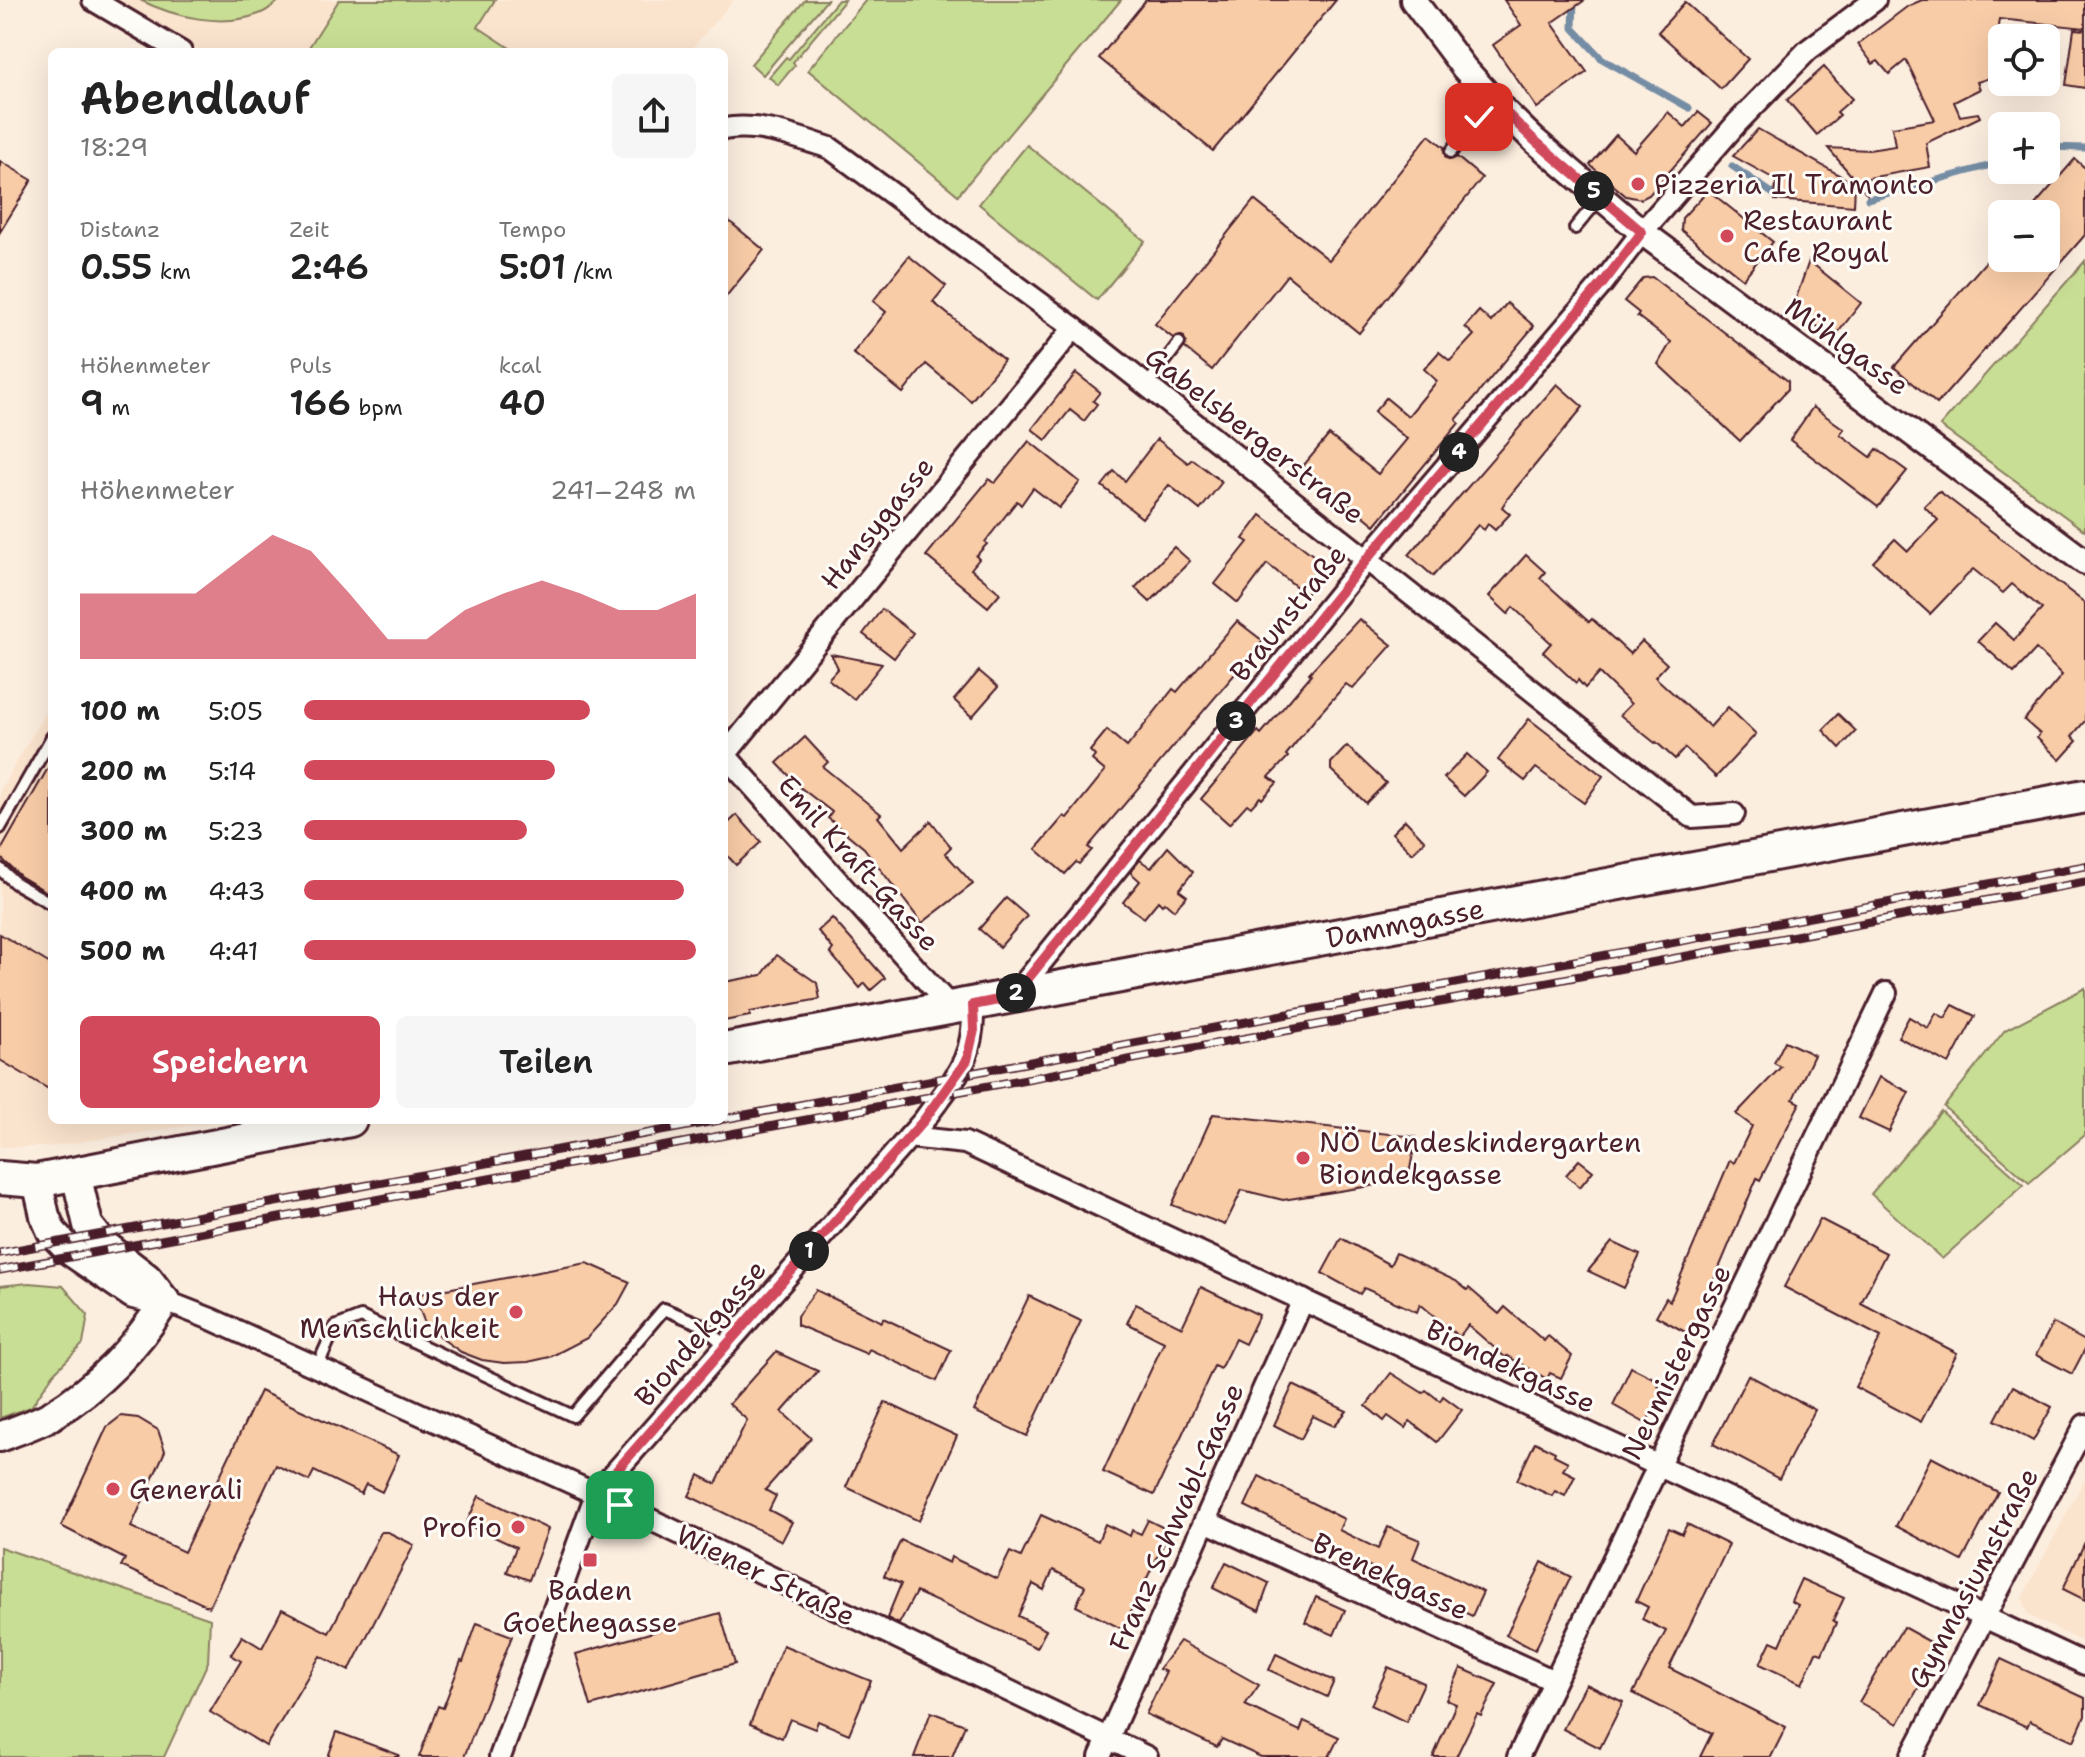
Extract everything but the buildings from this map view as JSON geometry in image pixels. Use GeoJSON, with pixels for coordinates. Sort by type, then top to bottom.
{"type":"FeatureCollection","features":[{"type":"Feature","properties":{"kind":"main road","name":"Dammgasse"},"geometry":{"type":"LineString","coordinates":[[728,1049],[2085,796]]}},
{"type":"Feature","properties":{"kind":"main road"},"geometry":{"type":"LineString","coordinates":[[0,1178],[37,1181],[323,1124]]}},
{"type":"Feature","properties":{"kind":"main road","name":"Wiener Straße"},"geometry":{"type":"LineString","coordinates":[[76,1174],[88,1225],[103,1244],[147,1278],[165,1301]]}},
{"type":"Feature","properties":{"kind":"main road","name":"Wiener Straße"},"geometry":{"type":"LineString","coordinates":[[37,1181],[48,1224],[69,1250],[133,1294],[165,1301]]}},
{"type":"Feature","properties":{"kind":"main road"},"geometry":{"type":"LineString","coordinates":[[0,1437],[50,1416],[98,1381],[148,1328],[165,1301]]}},
{"type":"Feature","properties":{"kind":"street"},"geometry":{"type":"LineString","coordinates":[[93,0],[174,48]]}},
{"type":"Feature","properties":{"kind":"street","name":"Mühlgasse"},"geometry":{"type":"LineString","coordinates":[[1413,0],[1464,68],[1492,99],[1534,140],[1642,232],[2085,562]]}},
{"type":"Feature","properties":{"kind":"street","name":"Braunstraße"},"geometry":{"type":"LineString","coordinates":[[1013,997],[1367,559],[1594,294],[1642,232],[1737,123],[1808,50],[1875,0]]}},
{"type":"Feature","properties":{"kind":"street","name":"Gabelsbergerstraße"},"geometry":{"type":"LineString","coordinates":[[728,128],[785,133],[830,148],[1074,328],[1692,817],[1734,814]]}},
{"type":"Feature","properties":{"kind":"street","name":"Hansygasse"},"geometry":{"type":"LineString","coordinates":[[728,749],[1074,328]]}},
{"type":"Feature","properties":{"kind":"street","name":"Emil Kraft-Gasse"},"geometry":{"type":"LineString","coordinates":[[728,758],[962,1007]]}},
{"type":"Feature","properties":{"kind":"street","name":"Neumistergasse"},"geometry":{"type":"LineString","coordinates":[[1518,1757],[1886,993]]}},
{"type":"Feature","properties":{"kind":"street","name":"Biondekgasse"},"geometry":{"type":"LineString","coordinates":[[596,1494],[909,1137],[967,1060],[974,1030],[962,1007]]}},
{"type":"Feature","properties":{"kind":"street","name":"Biondekgasse"},"geometry":{"type":"LineString","coordinates":[[909,1137],[965,1143],[2085,1664]]}},
{"type":"Feature","properties":{"kind":"street","name":"Franz Schwabl-Gasse"},"geometry":{"type":"LineString","coordinates":[[1104,1748],[1303,1300]]}},
{"type":"Feature","properties":{"kind":"street","name":"Wiener Straße"},"geometry":{"type":"LineString","coordinates":[[165,1301],[596,1494],[1104,1748],[1147,1757]]}},
{"type":"Feature","properties":{"kind":"street","name":"Gymnasiumstraße"},"geometry":{"type":"LineString","coordinates":[[1911,1757],[2085,1425]]}},
{"type":"Feature","properties":{"kind":"street"},"geometry":{"type":"LineString","coordinates":[[500,1757],[596,1494]]}},
{"type":"Feature","properties":{"kind":"street","name":"Brenekgasse"},"geometry":{"type":"LineString","coordinates":[[1205,1521],[1554,1681]]}},
{"type":"Feature","properties":{"kind":"lane"},"geometry":{"type":"LineString","coordinates":[[1451,152],[1492,99]]}},
{"type":"Feature","properties":{"kind":"lane"},"geometry":{"type":"LineString","coordinates":[[1575,228],[1601,197]]}},
{"type":"Feature","properties":{"kind":"lane"},"geometry":{"type":"LineString","coordinates":[[1146,386],[1179,343]]}},
{"type":"Feature","properties":{"kind":"lane"},"geometry":{"type":"LineString","coordinates":[[0,828],[48,744]]}},
{"type":"Feature","properties":{"kind":"lane"},"geometry":{"type":"LineString","coordinates":[[0,869],[15,883],[48,902]]}},
{"type":"Feature","properties":{"kind":"lane"},"geometry":{"type":"LineString","coordinates":[[317,1367],[335,1327],[361,1317],[573,1416],[664,1309],[700,1324],[726,1346]]}},
{"type":"Feature","properties":{"kind":"shaded area"},"geometry":{"type":"Polygon","coordinates":[[[115,0],[734,0],[692,48],[195,48],[115,0]]]}},
{"type":"Feature","properties":{"kind":"shaded area"},"geometry":{"type":"Polygon","coordinates":[[[48,708],[48,1124],[200,1124],[47,1147],[0,1147],[0,790],[48,708]]]}},
{"type":"Feature","properties":{"kind":"shaded area"},"geometry":{"type":"Polygon","coordinates":[[[2085,1478],[2085,1643],[2029,1616],[2022,1598],[2085,1478]]]}},
{"type":"Feature","properties":{"kind":"green space"},"geometry":{"type":"Polygon","coordinates":[[[140,0],[280,0],[259,14],[214,20],[183,16],[140,0]]]}},
{"type":"Feature","properties":{"kind":"green space"},"geometry":{"type":"Polygon","coordinates":[[[339,0],[495,0],[478,27],[510,48],[309,48],[339,0]]]}},
{"type":"Feature","properties":{"kind":"green space"},"geometry":{"type":"Polygon","coordinates":[[[805,0],[827,0],[763,75],[751,64],[805,0]]]}},
{"type":"Feature","properties":{"kind":"green space"},"geometry":{"type":"Polygon","coordinates":[[[838,0],[845,0],[793,62],[795,65],[778,85],[769,77],[786,57],[789,59],[838,0]]]}},
{"type":"Feature","properties":{"kind":"green space"},"geometry":{"type":"Polygon","coordinates":[[[866,0],[1121,0],[958,195],[808,70],[866,0]]]}},
{"type":"Feature","properties":{"kind":"green space"},"geometry":{"type":"Polygon","coordinates":[[[1027,145],[1145,241],[1097,300],[979,204],[1027,145]]]}},
{"type":"Feature","properties":{"kind":"green space"},"geometry":{"type":"Polygon","coordinates":[[[2085,261],[2085,531],[1940,426],[2085,261]]]}},
{"type":"Feature","properties":{"kind":"green space"},"geometry":{"type":"Polygon","coordinates":[[[2085,988],[2085,1135],[2029,1183],[1944,1107],[2005,1030],[2085,988]]]}},
{"type":"Feature","properties":{"kind":"green space"},"geometry":{"type":"Polygon","coordinates":[[[1941,1111],[2024,1185],[1942,1259],[1871,1194],[1941,1111]]]}},
{"type":"Feature","properties":{"kind":"green space"},"geometry":{"type":"Polygon","coordinates":[[[29,1283],[63,1286],[88,1315],[83,1344],[54,1373],[31,1407],[0,1418],[0,1286],[29,1283]]]}},
{"type":"Feature","properties":{"kind":"green space"},"geometry":{"type":"Polygon","coordinates":[[[0,1547],[210,1619],[208,1662],[164,1757],[0,1757],[0,1547]]]}},
{"type":"Feature","properties":{"kind":"waterway"},"geometry":{"type":"LineString","coordinates":[[1574,0],[1573,28],[1602,59],[1689,108]]}},
{"type":"Feature","properties":{"kind":"waterway"},"geometry":{"type":"LineString","coordinates":[[2060,147],[2085,148]]}},
{"type":"Feature","properties":{"kind":"waterway"},"geometry":{"type":"LineString","coordinates":[[1732,166],[1775,195]]}},
{"type":"Feature","properties":{"kind":"waterway"},"geometry":{"type":"LineString","coordinates":[[1868,199],[1988,166]]}},
{"type":"Feature","properties":{"kind":"railway"},"geometry":{"type":"LineString","coordinates":[[728,1118],[2085,866]]}},
{"type":"Feature","properties":{"kind":"railway"},"geometry":{"type":"LineString","coordinates":[[0,1270],[2085,882]]}},
{"type":"Feature","properties":{"kind":"railway"},"geometry":{"type":"LineString","coordinates":[[0,1253],[698,1124]]}},
{"type":"Feature","properties":{"kind":"place","name":"Pizzeria Il Tramonto"},"geometry":{"type":"Point","coordinates":[1638,184]}},
{"type":"Feature","properties":{"kind":"place","name":"Restaurant Cafe Royal"},"geometry":{"type":"Point","coordinates":[1727,236]}},
{"type":"Feature","properties":{"kind":"place","name":"NÖ Landeskindergarten Biondekgasse"},"geometry":{"type":"Point","coordinates":[1303,1158]}},
{"type":"Feature","properties":{"kind":"place","name":"Haus der Menschlichkeit"},"geometry":{"type":"Point","coordinates":[516,1312]}},
{"type":"Feature","properties":{"kind":"place","name":"Generali"},"geometry":{"type":"Point","coordinates":[113,1489]}},
{"type":"Feature","properties":{"kind":"place","name":"Profio"},"geometry":{"type":"Point","coordinates":[518,1527]}},
{"type":"Feature","properties":{"kind":"place","name":"Baden Goethegasse"},"geometry":{"type":"Point","coordinates":[590,1560]}},
{"type":"Feature","properties":{"kind":"route"},"geometry":{"type":"LineString","coordinates":[[620,1505],[596,1494],[924,1120],[967,1060],[974,1030],[973,1005],[1013,997],[1367,559],[1603,283],[1642,232],[1534,140],[1492,99],[1479,117]]}}]}
